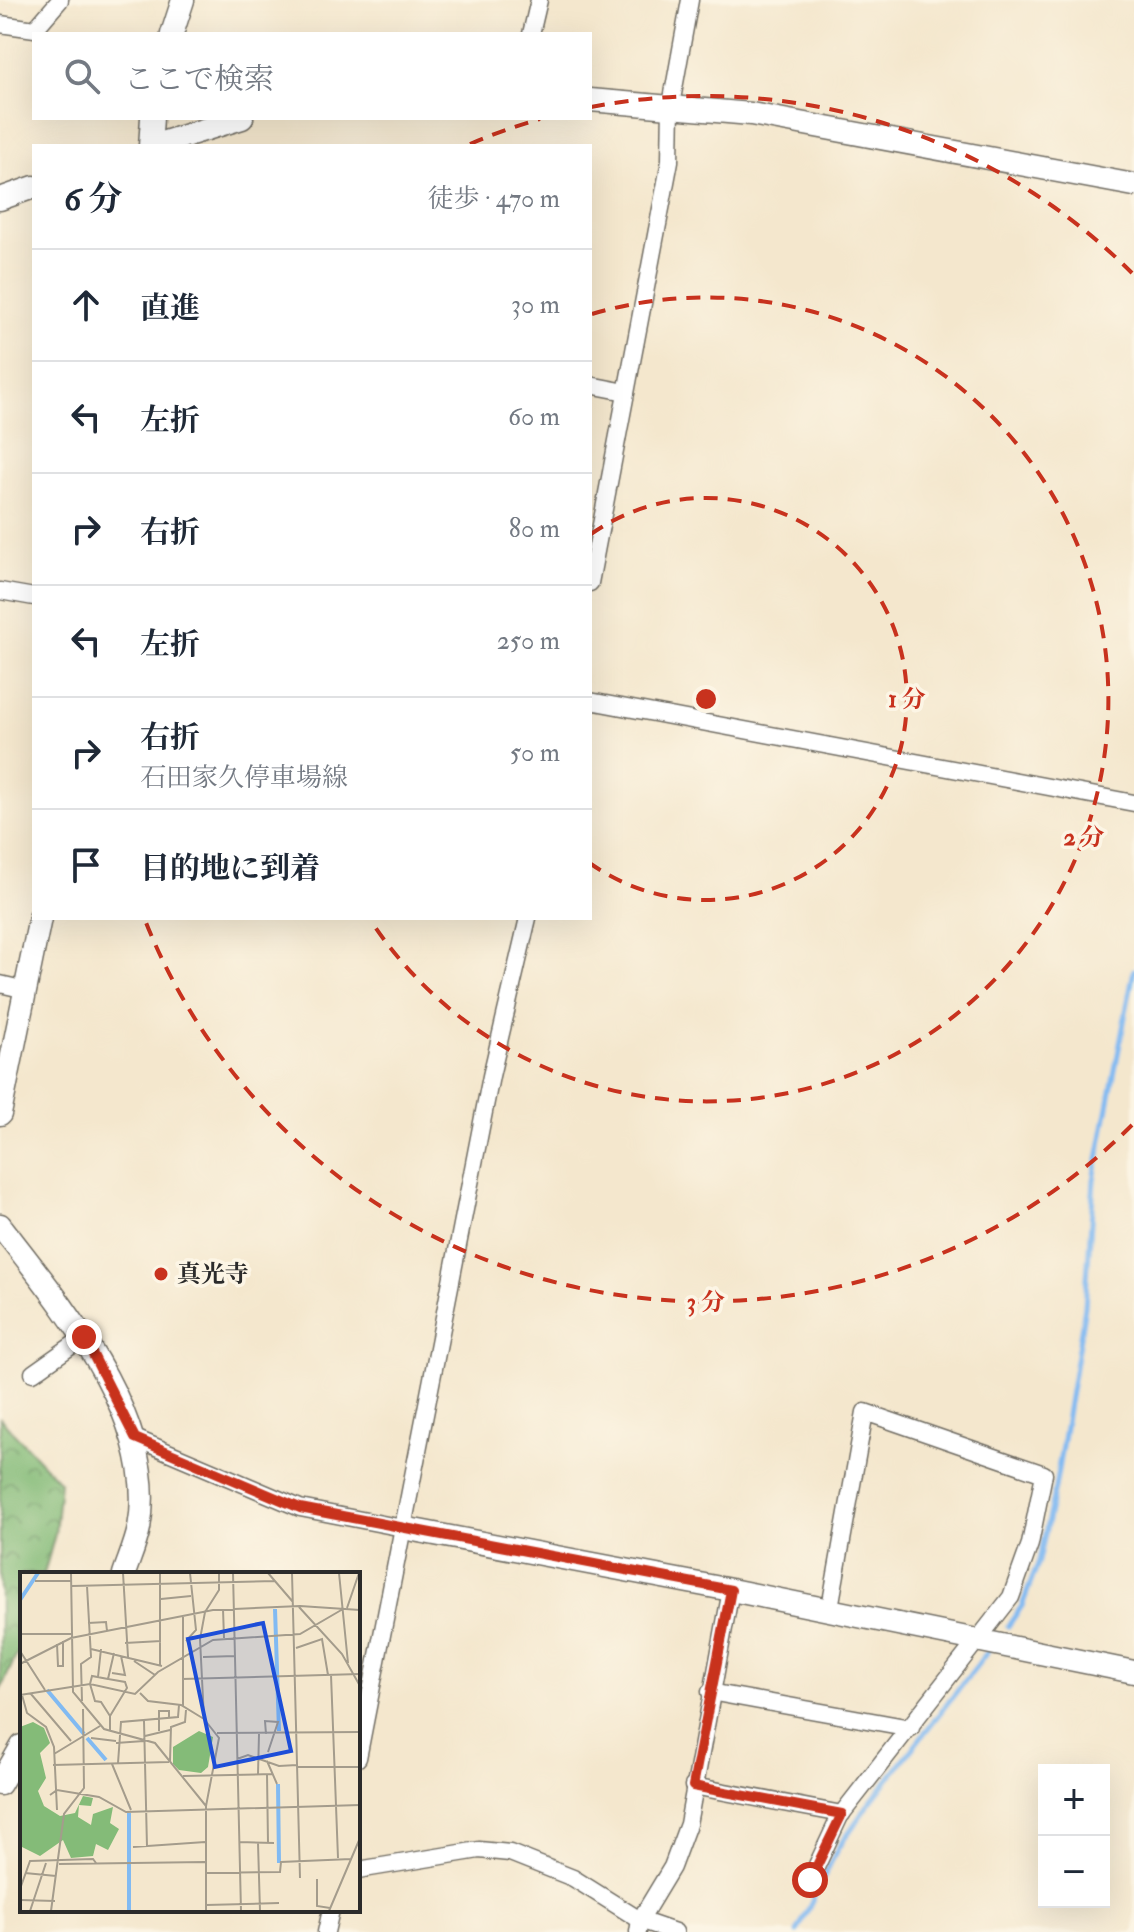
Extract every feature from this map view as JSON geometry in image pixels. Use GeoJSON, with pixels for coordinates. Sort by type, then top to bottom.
{"type":"FeatureCollection","features":[{"type":"Feature","properties":{"kind":"street"},"geometry":{"type":"LineString","coordinates":[[0,24],[35,29],[60,0]]}},
{"type":"Feature","properties":{"kind":"street"},"geometry":{"type":"LineString","coordinates":[[173,32],[183,0]]}},
{"type":"Feature","properties":{"kind":"street"},"geometry":{"type":"LineString","coordinates":[[531,32],[539,0]]}},
{"type":"Feature","properties":{"kind":"street"},"geometry":{"type":"LineString","coordinates":[[592,572],[670,161],[671,105],[690,0]]}},
{"type":"Feature","properties":{"kind":"street"},"geometry":{"type":"LineString","coordinates":[[592,100],[751,114],[1134,185]]}},
{"type":"Feature","properties":{"kind":"street"},"geometry":{"type":"LineString","coordinates":[[151,144],[152,120]]}},
{"type":"Feature","properties":{"kind":"street"},"geometry":{"type":"LineString","coordinates":[[158,144],[236,120]]}},
{"type":"Feature","properties":{"kind":"street"},"geometry":{"type":"LineString","coordinates":[[0,199],[32,188]]}},
{"type":"Feature","properties":{"kind":"street"},"geometry":{"type":"LineString","coordinates":[[592,385],[626,392]]}},
{"type":"Feature","properties":{"kind":"street"},"geometry":{"type":"LineString","coordinates":[[0,591],[32,597]]}},
{"type":"Feature","properties":{"kind":"street"},"geometry":{"type":"LineString","coordinates":[[592,701],[1134,803]]}},
{"type":"Feature","properties":{"kind":"street"},"geometry":{"type":"LineString","coordinates":[[0,1114],[40,920]]}},
{"type":"Feature","properties":{"kind":"street"},"geometry":{"type":"LineString","coordinates":[[361,1719],[403,1528],[491,1076],[528,920]]}},
{"type":"Feature","properties":{"kind":"street"},"geometry":{"type":"LineString","coordinates":[[0,984],[26,990]]}},
{"type":"Feature","properties":{"kind":"street"},"geometry":{"type":"LineString","coordinates":[[0,1225],[84,1337],[135,1438],[141,1499],[139,1527],[125,1572]]}},
{"type":"Feature","properties":{"kind":"street"},"geometry":{"type":"LineString","coordinates":[[33,1373],[84,1337]]}},
{"type":"Feature","properties":{"kind":"street"},"geometry":{"type":"LineString","coordinates":[[810,1880],[842,1814],[980,1641],[1011,1597],[1030,1544],[1044,1474],[865,1412],[831,1602]]}},
{"type":"Feature","properties":{"kind":"street"},"geometry":{"type":"LineString","coordinates":[[135,1438],[300,1508],[731,1590],[1134,1672]]}},
{"type":"Feature","properties":{"kind":"street"},"geometry":{"type":"LineString","coordinates":[[639,1926],[672,1867],[688,1824],[731,1590]]}},
{"type":"Feature","properties":{"kind":"street"},"geometry":{"type":"LineString","coordinates":[[710,1692],[911,1728]]}},
{"type":"Feature","properties":{"kind":"street"},"geometry":{"type":"LineString","coordinates":[[0,1784],[20,1749]]}},
{"type":"Feature","properties":{"kind":"street"},"geometry":{"type":"LineString","coordinates":[[693,1786],[842,1814]]}},
{"type":"Feature","properties":{"kind":"street"},"geometry":{"type":"LineString","coordinates":[[360,1870],[479,1850],[510,1853],[573,1878],[639,1926],[675,1932]]}},
{"type":"Feature","properties":{"kind":"street"},"geometry":{"type":"LineString","coordinates":[[326,1932],[331,1912]]}},
{"type":"Feature","properties":{"kind":"green space"},"geometry":{"type":"Polygon","coordinates":[[[0,1418],[60,1482],[55,1534],[45,1572],[20,1572],[20,1647],[0,1691],[0,1418]]]}},
{"type":"Feature","properties":{"kind":"waterway"},"geometry":{"type":"LineString","coordinates":[[1008,1626],[1022,1606],[1039,1561],[1055,1488],[1085,1306],[1094,1180],[1134,970]]}},
{"type":"Feature","properties":{"kind":"waterway"},"geometry":{"type":"LineString","coordinates":[[797,1932],[838,1848],[989,1650]]}},
{"type":"Feature","properties":{"kind":"place","name":"真光寺"},"geometry":{"type":"Point","coordinates":[161,1274]}},
{"type":"Feature","properties":{"kind":"route"},"geometry":{"type":"LineString","coordinates":[[84,1337],[135,1438],[300,1508],[731,1590],[693,1786],[842,1814],[810,1880]]}}]}
